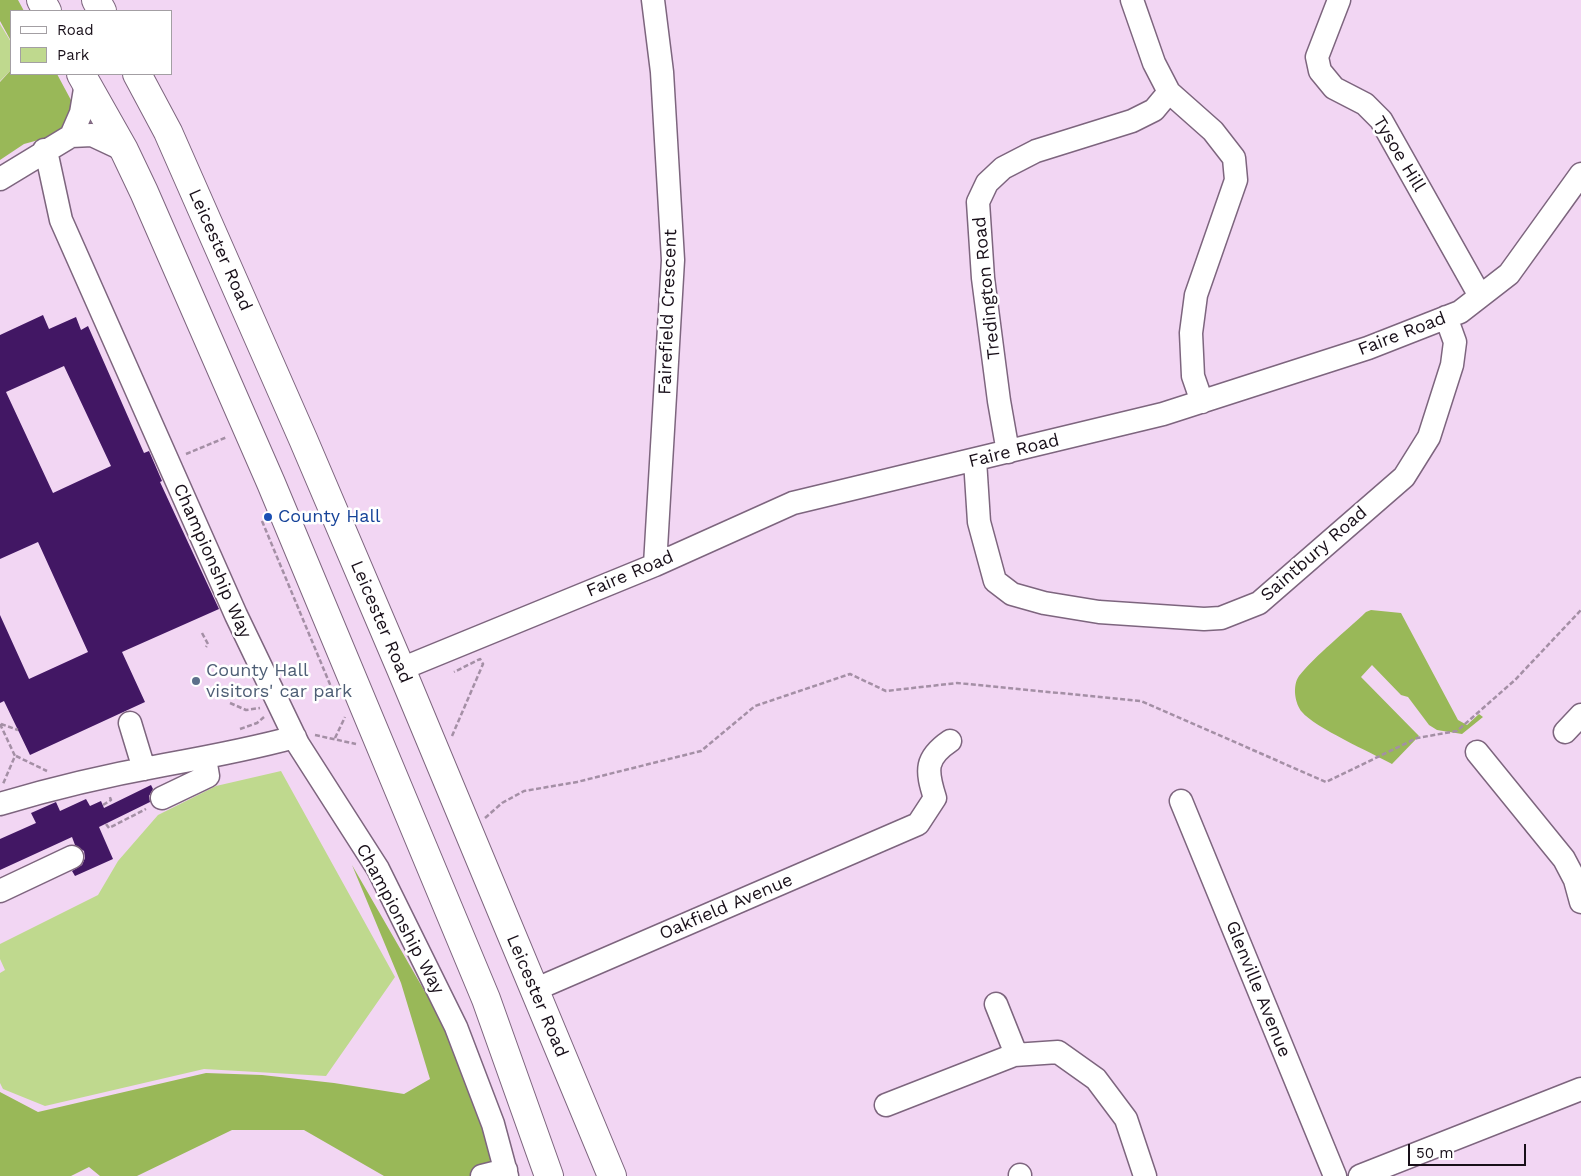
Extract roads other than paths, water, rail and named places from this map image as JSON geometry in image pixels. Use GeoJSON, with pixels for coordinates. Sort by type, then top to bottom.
{"type":"FeatureCollection","features":[{"type":"Feature","properties":{"kind":"highway","name":"Leicester Road"},"geometry":{"type":"LineString","coordinates":[[138,75],[176,150],[401,669],[612,1176]]}},
{"type":"Feature","properties":{"kind":"highway"},"geometry":{"type":"LineString","coordinates":[[84,78],[124,150],[272,483],[486,999],[549,1176]]}},
{"type":"Feature","properties":{"kind":"street","name":"Fairefield Crescent"},"geometry":{"type":"LineString","coordinates":[[652,0],[662,72],[673,260],[655,564]]}},
{"type":"Feature","properties":{"kind":"street"},"geometry":{"type":"LineString","coordinates":[[1132,0],[1154,63],[1170,92],[1213,131],[1234,158],[1236,180],[1196,295],[1191,332],[1193,376],[1202,402]]}},
{"type":"Feature","properties":{"kind":"street","name":"Tysoe Hill"},"geometry":{"type":"LineString","coordinates":[[1339,0],[1317,57],[1320,71],[1334,88],[1366,104],[1380,120],[1480,296]]}},
{"type":"Feature","properties":{"kind":"street"},"geometry":{"type":"LineString","coordinates":[[71,136],[80,113],[84,78]]}},
{"type":"Feature","properties":{"kind":"street","name":"Tredington Road"},"geometry":{"type":"LineString","coordinates":[[1008,452],[999,402],[984,278],[978,202],[986,183],[1003,168],[1036,151],[1132,121],[1154,110],[1170,92]]}},
{"type":"Feature","properties":{"kind":"street"},"geometry":{"type":"LineString","coordinates":[[0,179],[44,150],[71,136],[92,135],[124,150]]}},
{"type":"Feature","properties":{"kind":"street","name":"Championship Way"},"geometry":{"type":"LineString","coordinates":[[44,150],[48,160],[61,220],[250,644],[293,734],[378,869],[456,1028],[493,1124],[506,1173]]}},
{"type":"Feature","properties":{"kind":"street","name":"Faire Road"},"geometry":{"type":"LineString","coordinates":[[401,669],[655,564],[793,504],[1163,414],[1368,348],[1460,312],[1509,274],[1581,174]]}},
{"type":"Feature","properties":{"kind":"street","name":"Saintbury Road"},"geometry":{"type":"LineString","coordinates":[[975,460],[979,522],[996,581],[1012,594],[1044,603],[1099,612],[1204,619],[1221,618],[1259,603],[1404,477],[1430,437],[1452,365],[1455,342],[1446,317]]}},
{"type":"Feature","properties":{"kind":"street"},"geometry":{"type":"LineString","coordinates":[[1565,732],[1581,715]]}},
{"type":"Feature","properties":{"kind":"street"},"geometry":{"type":"LineString","coordinates":[[130,723],[144,769]]}},
{"type":"Feature","properties":{"kind":"street"},"geometry":{"type":"LineString","coordinates":[[1,795],[40,792],[144,769],[252,749],[293,734]]}},
{"type":"Feature","properties":{"kind":"street","name":"Oakfield Avenue"},"geometry":{"type":"LineString","coordinates":[[534,990],[918,824],[935,798],[929,771],[931,757],[950,741]]}},
{"type":"Feature","properties":{"kind":"street"},"geometry":{"type":"LineString","coordinates":[[1477,752],[1564,859],[1576,880],[1581,902]]}},
{"type":"Feature","properties":{"kind":"street"},"geometry":{"type":"LineString","coordinates":[[162,798],[208,776],[205,758]]}},
{"type":"Feature","properties":{"kind":"street","name":"Glenville Avenue"},"geometry":{"type":"LineString","coordinates":[[1181,801],[1335,1176]]}},
{"type":"Feature","properties":{"kind":"street"},"geometry":{"type":"LineString","coordinates":[[0,891],[72,857]]}},
{"type":"Feature","properties":{"kind":"street"},"geometry":{"type":"LineString","coordinates":[[996,1004],[1016,1054]]}},
{"type":"Feature","properties":{"kind":"street"},"geometry":{"type":"LineString","coordinates":[[886,1105],[1016,1054],[1058,1052],[1096,1079],[1126,1119],[1145,1176]]}},
{"type":"Feature","properties":{"kind":"street"},"geometry":{"type":"LineString","coordinates":[[1360,1176],[1581,1089]]}},
{"type":"Feature","properties":{"kind":"street"},"geometry":{"type":"LineString","coordinates":[[482,1176],[506,1173]]}},
{"type":"Feature","properties":{"kind":"place","name":"County Hall"},"geometry":{"type":"Point","coordinates":[268,517]}},
{"type":"Feature","properties":{"kind":"place","name":"County Hall visitors' car park"},"geometry":{"type":"Point","coordinates":[196,681]}}]}
